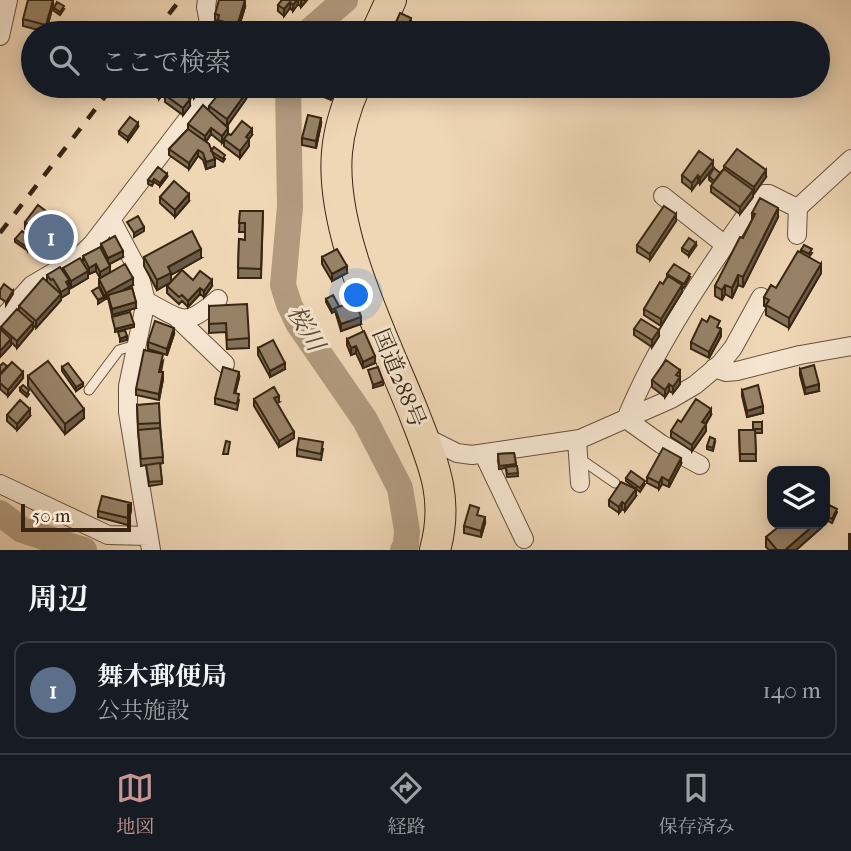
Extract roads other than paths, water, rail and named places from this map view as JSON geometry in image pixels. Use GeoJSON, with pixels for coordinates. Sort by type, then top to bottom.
{"type":"FeatureCollection","features":[{"type":"Feature","properties":{"kind":"highway"},"geometry":{"type":"LineString","coordinates":[[381,21],[391,0]]}},
{"type":"Feature","properties":{"kind":"highway","name":"国道288号"},"geometry":{"type":"LineString","coordinates":[[351,98],[340,129],[337,195],[352,253],[423,436],[440,488],[441,520],[435,550]]}},
{"type":"Feature","properties":{"kind":"street"},"geometry":{"type":"LineString","coordinates":[[0,36],[8,0]]}},
{"type":"Feature","properties":{"kind":"street"},"geometry":{"type":"LineString","coordinates":[[207,0],[209,21]]}},
{"type":"Feature","properties":{"kind":"street"},"geometry":{"type":"LineString","coordinates":[[0,321],[32,285],[78,258],[112,220],[204,98]]}},
{"type":"Feature","properties":{"kind":"street"},"geometry":{"type":"LineString","coordinates":[[626,419],[660,346],[758,198],[769,194],[794,207],[798,206],[851,159]]}},
{"type":"Feature","properties":{"kind":"street"},"geometry":{"type":"LineString","coordinates":[[663,196],[726,245]]}},
{"type":"Feature","properties":{"kind":"street"},"geometry":{"type":"LineString","coordinates":[[797,235],[798,206]]}},
{"type":"Feature","properties":{"kind":"street"},"geometry":{"type":"LineString","coordinates":[[0,484],[108,535],[150,542],[128,412],[128,386],[146,301],[138,270],[112,220]]}},
{"type":"Feature","properties":{"kind":"street"},"geometry":{"type":"LineString","coordinates":[[423,436],[457,453],[485,455],[578,448],[626,419],[695,385],[733,348],[761,297]]}},
{"type":"Feature","properties":{"kind":"street"},"geometry":{"type":"LineString","coordinates":[[146,301],[187,320],[218,299]]}},
{"type":"Feature","properties":{"kind":"street"},"geometry":{"type":"LineString","coordinates":[[175,316],[225,364]]}},
{"type":"Feature","properties":{"kind":"street"},"geometry":{"type":"LineString","coordinates":[[714,368],[726,372],[737,371],[851,346]]}},
{"type":"Feature","properties":{"kind":"street"},"geometry":{"type":"LineString","coordinates":[[626,419],[661,444],[700,465]]}},
{"type":"Feature","properties":{"kind":"street"},"geometry":{"type":"LineString","coordinates":[[578,448],[580,483]]}},
{"type":"Feature","properties":{"kind":"street"},"geometry":{"type":"LineString","coordinates":[[485,455],[524,539]]}},
{"type":"Feature","properties":{"kind":"lane"},"geometry":{"type":"LineString","coordinates":[[89,390],[119,350],[138,345]]}},
{"type":"Feature","properties":{"kind":"lane"},"geometry":{"type":"LineString","coordinates":[[578,448],[615,483]]}},
{"type":"Feature","properties":{"kind":"waterway","name":"桜川"},"geometry":{"type":"LineString","coordinates":[[321,21],[345,0]]}},
{"type":"Feature","properties":{"kind":"waterway","name":"桜川"},"geometry":{"type":"LineString","coordinates":[[288,98],[290,207],[283,285],[298,323],[365,420],[400,488],[407,531],[403,550]]}},
{"type":"Feature","properties":{"kind":"waterway","name":"桜川"},"geometry":{"type":"LineString","coordinates":[[0,513],[22,530],[84,550]]}},
{"type":"Feature","properties":{"kind":"railway"},"geometry":{"type":"LineString","coordinates":[[163,21],[180,0]]}},
{"type":"Feature","properties":{"kind":"railway"},"geometry":{"type":"LineString","coordinates":[[0,233],[104,98]]}},
{"type":"Feature","properties":{"kind":"place","name":"舞木郵便局"},"geometry":{"type":"Point","coordinates":[51,237]}}]}
